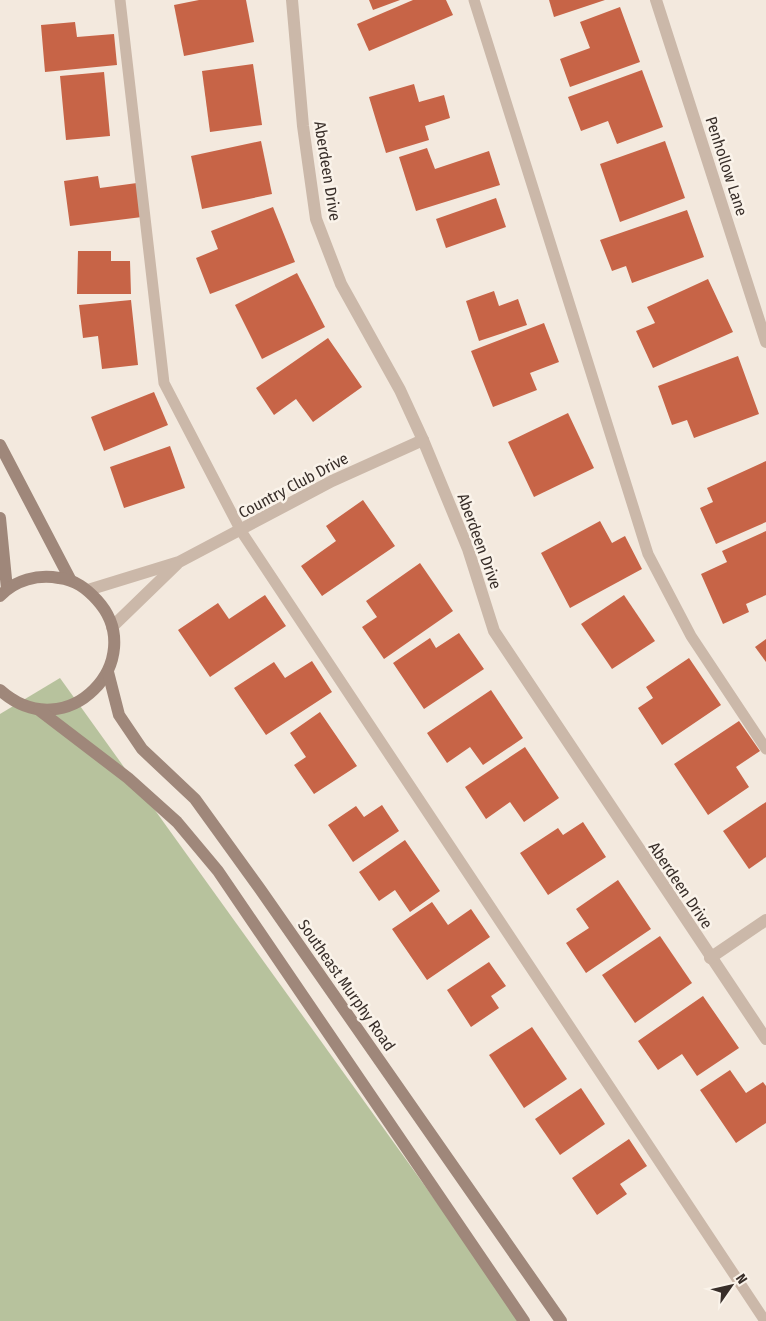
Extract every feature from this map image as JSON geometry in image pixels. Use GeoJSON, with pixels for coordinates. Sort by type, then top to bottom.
{"type":"FeatureCollection","features":[{"type":"Feature","properties":{"kind":"main road"},"geometry":{"type":"LineString","coordinates":[[0,445],[70,579]]}},
{"type":"Feature","properties":{"kind":"main road"},"geometry":{"type":"LineString","coordinates":[[0,518],[3,592],[34,578],[48,576],[70,579],[88,590],[103,606],[112,627],[114,650],[108,672],[95,690],[77,704],[55,710],[39,710],[6,700],[0,690]]}},
{"type":"Feature","properties":{"kind":"main road","name":"Southeast Murphy Road"},"geometry":{"type":"LineString","coordinates":[[108,672],[119,715],[142,749],[195,799],[260,889],[561,1321]]}},
{"type":"Feature","properties":{"kind":"main road"},"geometry":{"type":"LineString","coordinates":[[39,710],[142,791],[177,822],[218,871],[524,1321]]}},
{"type":"Feature","properties":{"kind":"street","name":"Aberdeen Drive"},"geometry":{"type":"LineString","coordinates":[[292,0],[303,126],[316,218],[341,284],[400,390],[423,440],[468,548],[494,631],[710,958],[766,1039]]}},
{"type":"Feature","properties":{"kind":"street","name":"Penhollow Lane"},"geometry":{"type":"LineString","coordinates":[[656,0],[762,315],[766,342]]}},
{"type":"Feature","properties":{"kind":"street","name":"Country Club Drive"},"geometry":{"type":"LineString","coordinates":[[88,590],[179,562],[241,531],[332,481],[423,440]]}},
{"type":"Feature","properties":{"kind":"street","name":"Country Club Drive"},"geometry":{"type":"LineString","coordinates":[[112,627],[179,562]]}},
{"type":"Feature","properties":{"kind":"street"},"geometry":{"type":"LineString","coordinates":[[710,958],[766,920]]}},
{"type":"Feature","properties":{"kind":"lane"},"geometry":{"type":"LineString","coordinates":[[120,0],[164,383],[241,531],[765,1321]]}},
{"type":"Feature","properties":{"kind":"lane"},"geometry":{"type":"LineString","coordinates":[[474,0],[648,554],[691,636],[766,750]]}},
{"type":"Feature","properties":{"kind":"green space"},"geometry":{"type":"Polygon","coordinates":[[[60,678],[522,1321],[0,1321],[0,714],[60,678]]]}},
{"type":"Feature","properties":{"kind":"building"},"geometry":{"type":"Polygon","coordinates":[[[199,0],[246,0],[254,42],[184,56],[174,5],[199,0]]]}},
{"type":"Feature","properties":{"kind":"building"},"geometry":{"type":"Polygon","coordinates":[[[369,0],[400,0],[373,10],[369,0]]]}},
{"type":"Feature","properties":{"kind":"building"},"geometry":{"type":"Polygon","coordinates":[[[413,0],[446,0],[453,15],[369,51],[357,24],[413,0]]]}},
{"type":"Feature","properties":{"kind":"building"},"geometry":{"type":"Polygon","coordinates":[[[549,0],[605,0],[554,17],[549,0]]]}},
{"type":"Feature","properties":{"kind":"building"},"geometry":{"type":"Polygon","coordinates":[[[620,7],[640,62],[570,87],[560,59],[590,48],[580,22],[620,7]]]}},
{"type":"Feature","properties":{"kind":"building"},"geometry":{"type":"Polygon","coordinates":[[[75,22],[77,37],[114,34],[117,65],[45,72],[41,25],[75,22]]]}},
{"type":"Feature","properties":{"kind":"building"},"geometry":{"type":"Polygon","coordinates":[[[253,64],[262,125],[210,132],[202,71],[253,64]]]}},
{"type":"Feature","properties":{"kind":"building"},"geometry":{"type":"Polygon","coordinates":[[[642,70],[663,127],[617,144],[608,121],[581,131],[568,97],[642,70]]]}},
{"type":"Feature","properties":{"kind":"building"},"geometry":{"type":"Polygon","coordinates":[[[104,72],[110,136],[66,140],[60,76],[104,72]]]}},
{"type":"Feature","properties":{"kind":"building"},"geometry":{"type":"Polygon","coordinates":[[[414,84],[419,102],[444,95],[450,118],[425,126],[429,140],[386,153],[369,97],[414,84]]]}},
{"type":"Feature","properties":{"kind":"building"},"geometry":{"type":"Polygon","coordinates":[[[261,141],[272,194],[202,209],[191,156],[261,141]]]}},
{"type":"Feature","properties":{"kind":"building"},"geometry":{"type":"Polygon","coordinates":[[[665,141],[685,198],[620,222],[600,164],[665,141]]]}},
{"type":"Feature","properties":{"kind":"building"},"geometry":{"type":"Polygon","coordinates":[[[427,148],[435,169],[489,151],[500,185],[416,211],[399,157],[427,148]]]}},
{"type":"Feature","properties":{"kind":"building"},"geometry":{"type":"Polygon","coordinates":[[[98,176],[100,188],[137,183],[142,217],[70,226],[64,181],[98,176]]]}},
{"type":"Feature","properties":{"kind":"building"},"geometry":{"type":"Polygon","coordinates":[[[496,198],[506,227],[446,248],[436,219],[496,198]]]}},
{"type":"Feature","properties":{"kind":"building"},"geometry":{"type":"Polygon","coordinates":[[[273,207],[295,262],[210,294],[196,258],[218,249],[211,231],[273,207]]]}},
{"type":"Feature","properties":{"kind":"building"},"geometry":{"type":"Polygon","coordinates":[[[687,210],[704,257],[632,283],[626,266],[612,271],[600,240],[687,210]]]}},
{"type":"Feature","properties":{"kind":"building"},"geometry":{"type":"Polygon","coordinates":[[[78,251],[111,251],[111,261],[130,261],[131,294],[77,294],[78,251]]]}},
{"type":"Feature","properties":{"kind":"building"},"geometry":{"type":"Polygon","coordinates":[[[297,273],[325,327],[262,359],[235,305],[297,273]]]}},
{"type":"Feature","properties":{"kind":"building"},"geometry":{"type":"Polygon","coordinates":[[[708,279],[733,332],[653,368],[636,331],[655,323],[647,307],[708,279]]]}},
{"type":"Feature","properties":{"kind":"building"},"geometry":{"type":"Polygon","coordinates":[[[494,291],[499,306],[518,299],[527,325],[479,341],[466,301],[494,291]]]}},
{"type":"Feature","properties":{"kind":"building"},"geometry":{"type":"Polygon","coordinates":[[[131,300],[138,365],[102,369],[98,336],[83,338],[79,305],[131,300]]]}},
{"type":"Feature","properties":{"kind":"building"},"geometry":{"type":"Polygon","coordinates":[[[544,323],[559,362],[530,373],[537,390],[493,407],[471,351],[544,323]]]}},
{"type":"Feature","properties":{"kind":"building"},"geometry":{"type":"Polygon","coordinates":[[[328,338],[362,387],[313,422],[296,399],[274,415],[256,388],[328,338]]]}},
{"type":"Feature","properties":{"kind":"building"},"geometry":{"type":"Polygon","coordinates":[[[738,356],[759,414],[694,438],[687,420],[672,425],[658,386],[738,356]]]}},
{"type":"Feature","properties":{"kind":"building"},"geometry":{"type":"Polygon","coordinates":[[[154,392],[168,425],[104,451],[91,417],[154,392]]]}},
{"type":"Feature","properties":{"kind":"building"},"geometry":{"type":"Polygon","coordinates":[[[568,413],[594,468],[534,497],[508,442],[568,413]]]}},
{"type":"Feature","properties":{"kind":"building"},"geometry":{"type":"Polygon","coordinates":[[[170,446],[185,488],[124,508],[110,467],[170,446]]]}},
{"type":"Feature","properties":{"kind":"building"},"geometry":{"type":"Polygon","coordinates":[[[766,461],[766,522],[716,544],[700,508],[713,502],[707,488],[766,461]]]}},
{"type":"Feature","properties":{"kind":"building"},"geometry":{"type":"Polygon","coordinates":[[[363,500],[395,546],[322,596],[301,566],[336,541],[326,526],[363,500]]]}},
{"type":"Feature","properties":{"kind":"building"},"geometry":{"type":"Polygon","coordinates":[[[600,521],[612,543],[625,536],[642,569],[570,608],[541,553],[600,521]]]}},
{"type":"Feature","properties":{"kind":"building"},"geometry":{"type":"Polygon","coordinates":[[[766,531],[766,595],[746,604],[749,612],[723,624],[701,574],[727,562],[722,551],[766,531]]]}},
{"type":"Feature","properties":{"kind":"building"},"geometry":{"type":"Polygon","coordinates":[[[420,563],[453,611],[384,659],[362,627],[377,617],[366,601],[420,563]]]}},
{"type":"Feature","properties":{"kind":"building"},"geometry":{"type":"Polygon","coordinates":[[[265,595],[286,626],[210,677],[178,630],[218,603],[229,619],[265,595]]]}},
{"type":"Feature","properties":{"kind":"building"},"geometry":{"type":"Polygon","coordinates":[[[624,595],[655,641],[612,669],[581,624],[624,595]]]}},
{"type":"Feature","properties":{"kind":"building"},"geometry":{"type":"Polygon","coordinates":[[[459,633],[484,669],[424,709],[393,663],[430,638],[436,648],[459,633]]]}},
{"type":"Feature","properties":{"kind":"building"},"geometry":{"type":"Polygon","coordinates":[[[766,639],[766,662],[755,647],[766,639]]]}},
{"type":"Feature","properties":{"kind":"building"},"geometry":{"type":"Polygon","coordinates":[[[689,658],[721,705],[662,745],[638,708],[653,698],[646,687],[689,658]]]}},
{"type":"Feature","properties":{"kind":"building"},"geometry":{"type":"Polygon","coordinates":[[[312,661],[332,692],[266,735],[234,688],[274,662],[285,678],[312,661]]]}},
{"type":"Feature","properties":{"kind":"building"},"geometry":{"type":"Polygon","coordinates":[[[491,690],[523,738],[483,765],[470,747],[447,763],[427,733],[491,690]]]}},
{"type":"Feature","properties":{"kind":"building"},"geometry":{"type":"Polygon","coordinates":[[[320,712],[357,766],[314,794],[294,765],[306,757],[290,733],[320,712]]]}},
{"type":"Feature","properties":{"kind":"building"},"geometry":{"type":"Polygon","coordinates":[[[739,721],[760,751],[736,767],[749,787],[708,815],[674,764],[739,721]]]}},
{"type":"Feature","properties":{"kind":"building"},"geometry":{"type":"Polygon","coordinates":[[[525,747],[559,798],[524,822],[510,802],[486,819],[465,787],[525,747]]]}},
{"type":"Feature","properties":{"kind":"building"},"geometry":{"type":"Polygon","coordinates":[[[766,802],[766,857],[749,869],[723,831],[766,802]]]}},
{"type":"Feature","properties":{"kind":"building"},"geometry":{"type":"Polygon","coordinates":[[[382,805],[399,831],[353,862],[328,825],[356,806],[364,817],[382,805]]]}},
{"type":"Feature","properties":{"kind":"building"},"geometry":{"type":"Polygon","coordinates":[[[583,822],[606,857],[548,895],[520,853],[558,828],[563,835],[583,822]]]}},
{"type":"Feature","properties":{"kind":"building"},"geometry":{"type":"Polygon","coordinates":[[[405,840],[440,891],[410,912],[395,890],[379,901],[359,872],[405,840]]]}},
{"type":"Feature","properties":{"kind":"building"},"geometry":{"type":"Polygon","coordinates":[[[618,880],[651,929],[586,973],[566,943],[589,928],[576,909],[618,880]]]}},
{"type":"Feature","properties":{"kind":"building"},"geometry":{"type":"Polygon","coordinates":[[[432,902],[448,925],[471,909],[490,937],[427,980],[392,929],[432,902]]]}},
{"type":"Feature","properties":{"kind":"building"},"geometry":{"type":"Polygon","coordinates":[[[660,936],[692,983],[635,1023],[602,975],[660,936]]]}},
{"type":"Feature","properties":{"kind":"building"},"geometry":{"type":"Polygon","coordinates":[[[489,962],[506,986],[491,996],[499,1008],[471,1027],[447,990],[489,962]]]}},
{"type":"Feature","properties":{"kind":"building"},"geometry":{"type":"Polygon","coordinates":[[[703,996],[739,1048],[697,1076],[682,1054],[658,1070],[638,1041],[703,996]]]}},
{"type":"Feature","properties":{"kind":"building"},"geometry":{"type":"Polygon","coordinates":[[[532,1027],[567,1079],[524,1108],[489,1055],[532,1027]]]}},
{"type":"Feature","properties":{"kind":"building"},"geometry":{"type":"Polygon","coordinates":[[[730,1070],[746,1093],[763,1082],[766,1086],[766,1123],[736,1143],[700,1090],[730,1070]]]}},
{"type":"Feature","properties":{"kind":"building"},"geometry":{"type":"Polygon","coordinates":[[[581,1088],[605,1124],[560,1155],[535,1119],[581,1088]]]}},
{"type":"Feature","properties":{"kind":"building"},"geometry":{"type":"Polygon","coordinates":[[[629,1139],[647,1166],[620,1184],[627,1194],[597,1215],[572,1178],[629,1139]]]}}]}
